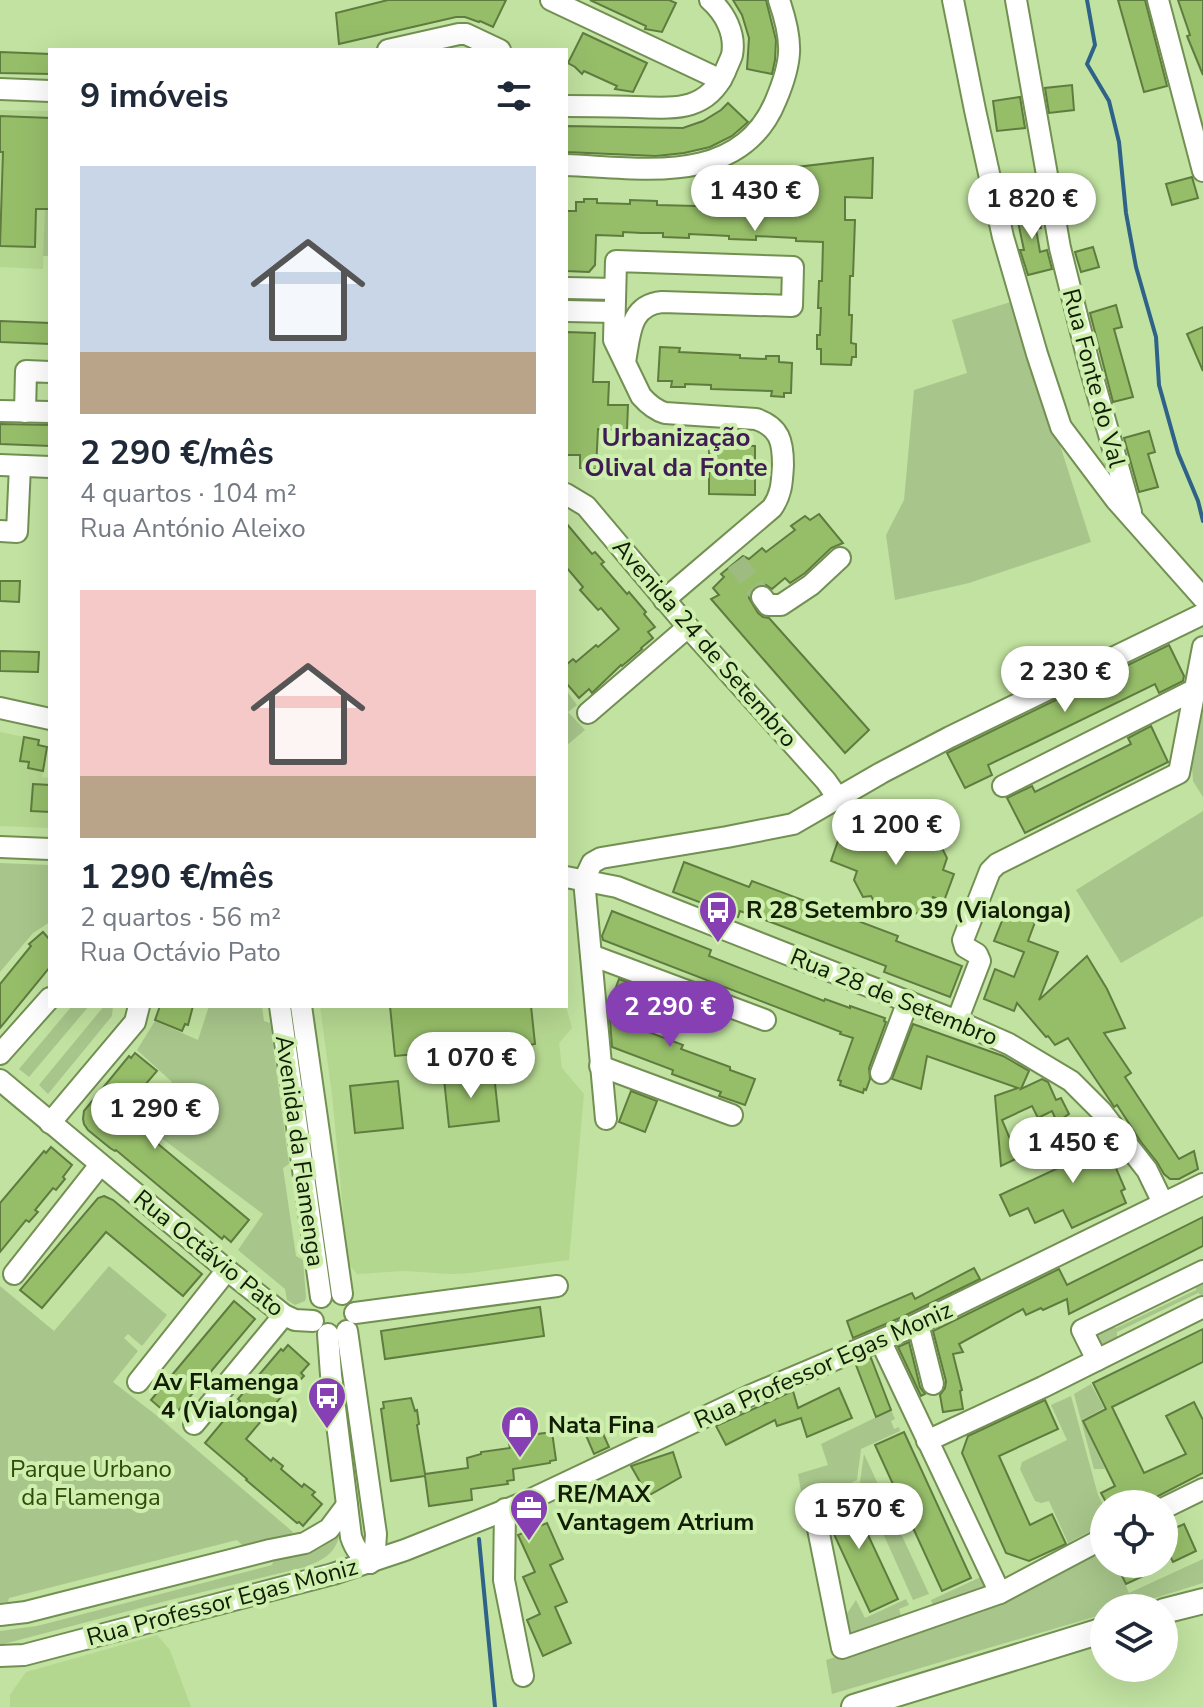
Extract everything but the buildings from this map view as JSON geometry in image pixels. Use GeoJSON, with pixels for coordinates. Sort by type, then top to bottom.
{"type":"FeatureCollection","features":[{"type":"Feature","properties":{"kind":"main road"},"geometry":{"type":"LineString","coordinates":[[1178,1607],[1203,1599]]}},
{"type":"Feature","properties":{"kind":"main road"},"geometry":{"type":"LineString","coordinates":[[854,1707],[1090,1634]]}},
{"type":"Feature","properties":{"kind":"street"},"geometry":{"type":"LineString","coordinates":[[551,0],[721,80]]}},
{"type":"Feature","properties":{"kind":"street"},"geometry":{"type":"LineString","coordinates":[[568,106],[680,107],[705,98],[721,80],[731,58],[732,40],[727,22],[710,0]]}},
{"type":"Feature","properties":{"kind":"street"},"geometry":{"type":"LineString","coordinates":[[568,165],[676,168],[706,164],[727,156],[760,131],[786,78],[791,51],[787,22],[779,0]]}},
{"type":"Feature","properties":{"kind":"street"},"geometry":{"type":"LineString","coordinates":[[953,0],[1003,237],[1058,417],[1069,439],[1116,500],[1203,598]]}},
{"type":"Feature","properties":{"kind":"street","name":"Rua Fonte do Val"},"geometry":{"type":"LineString","coordinates":[[1016,0],[1060,248],[1133,519]]}},
{"type":"Feature","properties":{"kind":"street"},"geometry":{"type":"LineString","coordinates":[[1158,0],[1203,171]]}},
{"type":"Feature","properties":{"kind":"street"},"geometry":{"type":"LineString","coordinates":[[397,48],[459,34],[466,34],[496,48]]}},
{"type":"Feature","properties":{"kind":"street"},"geometry":{"type":"LineString","coordinates":[[0,89],[48,91]]}},
{"type":"Feature","properties":{"kind":"street"},"geometry":{"type":"LineString","coordinates":[[625,362],[633,320],[648,305],[662,302],[792,306],[793,267],[616,261],[614,340],[641,396],[658,410],[673,414],[756,419],[778,435],[783,447],[782,487],[772,508],[730,556],[664,600]]}},
{"type":"Feature","properties":{"kind":"street"},"geometry":{"type":"LineString","coordinates":[[568,288],[615,289]]}},
{"type":"Feature","properties":{"kind":"street"},"geometry":{"type":"LineString","coordinates":[[568,311],[614,312]]}},
{"type":"Feature","properties":{"kind":"street"},"geometry":{"type":"LineString","coordinates":[[25,412],[26,371],[48,372]]}},
{"type":"Feature","properties":{"kind":"street"},"geometry":{"type":"LineString","coordinates":[[0,411],[48,412]]}},
{"type":"Feature","properties":{"kind":"street"},"geometry":{"type":"LineString","coordinates":[[0,531],[17,532],[10,466],[48,467]]}},
{"type":"Feature","properties":{"kind":"street","name":"Avenida 24 de Setembro"},"geometry":{"type":"LineString","coordinates":[[568,495],[586,506],[838,798]]}},
{"type":"Feature","properties":{"kind":"street"},"geometry":{"type":"LineString","coordinates":[[762,597],[768,605],[781,605],[811,585],[840,558]]}},
{"type":"Feature","properties":{"kind":"street"},"geometry":{"type":"LineString","coordinates":[[606,1119],[591,955],[575,878],[592,863],[601,858],[783,827],[802,820],[950,737],[1203,614]]}},
{"type":"Feature","properties":{"kind":"street"},"geometry":{"type":"LineString","coordinates":[[588,713],[688,627]]}},
{"type":"Feature","properties":{"kind":"street"},"geometry":{"type":"LineString","coordinates":[[957,1021],[980,961],[977,954],[965,947],[963,940],[990,871],[997,864],[1179,773],[1203,647]]}},
{"type":"Feature","properties":{"kind":"street"},"geometry":{"type":"LineString","coordinates":[[1003,786],[1196,689]]}},
{"type":"Feature","properties":{"kind":"street"},"geometry":{"type":"LineString","coordinates":[[0,708],[48,719]]}},
{"type":"Feature","properties":{"kind":"street"},"geometry":{"type":"LineString","coordinates":[[0,847],[48,849]]}},
{"type":"Feature","properties":{"kind":"street","name":"Rua 28 de Setembro"},"geometry":{"type":"LineString","coordinates":[[575,878],[617,887],[1009,1044],[1071,1081],[1101,1111],[1147,1170],[1163,1203]]}},
{"type":"Feature","properties":{"kind":"street"},"geometry":{"type":"LineString","coordinates":[[591,955],[765,1020]]}},
{"type":"Feature","properties":{"kind":"street"},"geometry":{"type":"LineString","coordinates":[[0,1054],[48,1000]]}},
{"type":"Feature","properties":{"kind":"street"},"geometry":{"type":"LineString","coordinates":[[881,1073],[908,1001]]}},
{"type":"Feature","properties":{"kind":"street"},"geometry":{"type":"LineString","coordinates":[[50,1123],[135,1022],[138,1008]]}},
{"type":"Feature","properties":{"kind":"street","name":"Avenida da Flamenga"},"geometry":{"type":"LineString","coordinates":[[280,1008],[321,1297]]}},
{"type":"Feature","properties":{"kind":"street","name":"Avenida da Flamenga"},"geometry":{"type":"LineString","coordinates":[[301,1008],[342,1294]]}},
{"type":"Feature","properties":{"kind":"street"},"geometry":{"type":"LineString","coordinates":[[600,1066],[732,1115]]}},
{"type":"Feature","properties":{"kind":"street","name":"Rua Octávio Pato"},"geometry":{"type":"LineString","coordinates":[[0,1080],[227,1270],[284,1315],[295,1320],[336,1325],[557,1286]]}},
{"type":"Feature","properties":{"kind":"street"},"geometry":{"type":"LineString","coordinates":[[14,1274],[100,1165]]}},
{"type":"Feature","properties":{"kind":"street","name":"Rua Professor Egas Moniz"},"geometry":{"type":"LineString","coordinates":[[0,1656],[24,1655],[333,1574],[405,1550],[505,1509],[749,1396],[881,1342],[1203,1184]]}},
{"type":"Feature","properties":{"kind":"street"},"geometry":{"type":"LineString","coordinates":[[138,1382],[227,1270]]}},
{"type":"Feature","properties":{"kind":"street"},"geometry":{"type":"LineString","coordinates":[[1097,1360],[1082,1330],[1203,1271]]}},
{"type":"Feature","properties":{"kind":"street"},"geometry":{"type":"LineString","coordinates":[[342,1294],[331,1293],[321,1297],[313,1308],[336,1325],[376,1534],[370,1563],[354,1548],[351,1537],[331,1375],[336,1325],[353,1305],[342,1294]]}},
{"type":"Feature","properties":{"kind":"street"},"geometry":{"type":"LineString","coordinates":[[927,1441],[1203,1307]]}},
{"type":"Feature","properties":{"kind":"street"},"geometry":{"type":"LineString","coordinates":[[194,1424],[284,1315]]}},
{"type":"Feature","properties":{"kind":"street"},"geometry":{"type":"LineString","coordinates":[[918,1324],[933,1384]]}},
{"type":"Feature","properties":{"kind":"street"},"geometry":{"type":"LineString","coordinates":[[881,1342],[1000,1593]]}},
{"type":"Feature","properties":{"kind":"street"},"geometry":{"type":"LineString","coordinates":[[1178,1501],[1203,1489]]}},
{"type":"Feature","properties":{"kind":"street"},"geometry":{"type":"LineString","coordinates":[[0,1615],[26,1612],[305,1543],[329,1529],[347,1505]]}},
{"type":"Feature","properties":{"kind":"street"},"geometry":{"type":"LineString","coordinates":[[505,1509],[504,1580],[523,1676]]}},
{"type":"Feature","properties":{"kind":"street"},"geometry":{"type":"LineString","coordinates":[[817,1524],[842,1648],[1000,1593],[1090,1545]]}},
{"type":"Feature","properties":{"kind":"street"},"geometry":{"type":"LineString","coordinates":[[376,1534],[391,1547],[405,1550]]}},
{"type":"Feature","properties":{"kind":"street"},"geometry":{"type":"LineString","coordinates":[[333,1574],[351,1537]]}},
{"type":"Feature","properties":{"kind":"street","name":"Rua Professor Egas Moniz"},"geometry":{"type":"LineString","coordinates":[[0,1671],[24,1655]]}},
{"type":"Feature","properties":{"kind":"shaded area"},"geometry":{"type":"Polygon","coordinates":[[[0,110],[48,111],[43,269],[0,267],[0,110]]]}},
{"type":"Feature","properties":{"kind":"shaded area"},"geometry":{"type":"Polygon","coordinates":[[[0,732],[39,740],[38,745],[47,747],[42,777],[48,778],[48,828],[0,826],[0,732]]]}},
{"type":"Feature","properties":{"kind":"shaded area"},"geometry":{"type":"Polygon","coordinates":[[[320,1008],[567,1008],[572,1028],[559,1043],[562,1068],[584,1094],[569,1260],[470,1273],[404,1271],[357,1274],[348,1263],[320,1008]]]}},
{"type":"Feature","properties":{"kind":"shaded area"},"geometry":{"type":"Polygon","coordinates":[[[157,1635],[170,1650],[191,1707],[10,1707],[10,1695],[26,1672],[157,1635]]]}},
{"type":"Feature","properties":{"kind":"green space"},"geometry":{"type":"Polygon","coordinates":[[[48,135],[48,256],[43,256],[48,135]]]}},
{"type":"Feature","properties":{"kind":"green space"},"geometry":{"type":"Polygon","coordinates":[[[1014,301],[1091,542],[969,583],[895,600],[886,535],[904,500],[914,390],[967,373],[952,320],[1014,301]]]}},
{"type":"Feature","properties":{"kind":"green space"},"geometry":{"type":"Polygon","coordinates":[[[568,693],[577,705],[568,712],[568,693]]]}},
{"type":"Feature","properties":{"kind":"green space"},"geometry":{"type":"Polygon","coordinates":[[[1203,711],[1203,797],[1193,781],[1192,767],[1203,711]]]}},
{"type":"Feature","properties":{"kind":"green space"},"geometry":{"type":"Polygon","coordinates":[[[568,712],[585,730],[568,744],[568,712]]]}},
{"type":"Feature","properties":{"kind":"green space"},"geometry":{"type":"Polygon","coordinates":[[[1203,811],[1203,916],[1121,963],[1076,890],[1203,811]]]}},
{"type":"Feature","properties":{"kind":"green space"},"geometry":{"type":"Polygon","coordinates":[[[0,863],[48,865],[48,923],[33,933],[0,972],[0,863]]]}},
{"type":"Feature","properties":{"kind":"green space"},"geometry":{"type":"Polygon","coordinates":[[[70,1008],[87,1008],[29,1077],[19,1069],[70,1008]]]}},
{"type":"Feature","properties":{"kind":"green space"},"geometry":{"type":"Polygon","coordinates":[[[102,1008],[113,1008],[112,1016],[48,1094],[39,1085],[102,1008]]]}},
{"type":"Feature","properties":{"kind":"green space"},"geometry":{"type":"Polygon","coordinates":[[[208,1008],[262,1008],[264,1021],[270,1023],[289,1164],[283,1168],[296,1256],[303,1260],[306,1297],[305,1301],[295,1305],[287,1300],[285,1289],[238,1250],[263,1214],[140,1122],[172,1082],[137,1050],[155,1021],[198,1040],[208,1008]]]}},
{"type":"Feature","properties":{"kind":"green space","name":"Parque Urbano da Flamenga"},"geometry":{"type":"Polygon","coordinates":[[[109,1266],[167,1315],[142,1346],[128,1334],[124,1338],[138,1351],[113,1382],[293,1532],[289,1538],[243,1546],[237,1540],[9,1598],[8,1602],[0,1603],[0,1286],[54,1331],[109,1266]]]}},
{"type":"Feature","properties":{"kind":"green space"},"geometry":{"type":"Polygon","coordinates":[[[1203,1274],[1203,1296],[1198,1293],[1117,1332],[1117,1343],[1100,1347],[1094,1331],[1106,1322],[1116,1328],[1196,1290],[1196,1277],[1203,1274]]]}},
{"type":"Feature","properties":{"kind":"green space"},"geometry":{"type":"Polygon","coordinates":[[[1091,1384],[1104,1408],[1082,1420],[1105,1469],[1094,1469],[1074,1394],[1091,1384]]]}},
{"type":"Feature","properties":{"kind":"green space"},"geometry":{"type":"Polygon","coordinates":[[[1071,1396],[1097,1490],[1090,1490],[1090,1531],[1068,1543],[1049,1501],[1035,1501],[1020,1469],[1022,1462],[1067,1440],[1051,1405],[1071,1396]]]}},
{"type":"Feature","properties":{"kind":"green space"},"geometry":{"type":"Polygon","coordinates":[[[891,1410],[895,1419],[891,1421],[894,1429],[899,1427],[900,1431],[861,1449],[857,1480],[812,1502],[819,1520],[806,1519],[798,1474],[828,1465],[821,1444],[891,1410]]]}},
{"type":"Feature","properties":{"kind":"green space"},"geometry":{"type":"Polygon","coordinates":[[[864,1454],[929,1594],[913,1600],[860,1482],[864,1454]]]}},
{"type":"Feature","properties":{"kind":"green space"},"geometry":{"type":"Polygon","coordinates":[[[339,1537],[331,1553],[305,1567],[0,1645],[0,1631],[37,1626],[272,1565],[274,1559],[309,1553],[339,1537]]]}},
{"type":"Feature","properties":{"kind":"green space"},"geometry":{"type":"Polygon","coordinates":[[[1090,1548],[1090,1578],[1122,1578],[1129,1593],[1162,1578],[1178,1578],[1178,1570],[1203,1559],[1203,1583],[1168,1594],[1090,1594],[1090,1618],[832,1694],[826,1660],[894,1638],[1090,1548]]]}},
{"type":"Feature","properties":{"kind":"green space"},"geometry":{"type":"Polygon","coordinates":[[[983,1576],[984,1585],[980,1591],[934,1608],[931,1600],[983,1576]]]}},
{"type":"Feature","properties":{"kind":"green space"},"geometry":{"type":"Polygon","coordinates":[[[906,1599],[909,1605],[899,1609],[902,1619],[851,1636],[845,1633],[842,1621],[856,1600],[865,1618],[906,1599]]]}},
{"type":"Feature","properties":{"kind":"waterway"},"geometry":{"type":"LineString","coordinates":[[1087,0],[1095,45],[1087,64],[1109,101],[1119,142],[1126,213],[1136,267],[1156,337],[1159,385],[1178,453],[1203,521]]}},
{"type":"Feature","properties":{"kind":"waterway"},"geometry":{"type":"LineString","coordinates":[[479,1539],[495,1707]]}},
{"type":"Feature","properties":{"kind":"tunnel"},"geometry":{"type":"LineString","coordinates":[[736,562],[762,597]]}},
{"type":"Feature","properties":{"kind":"place","name":"R 28 Setembro 39 (Vialonga)"},"geometry":{"type":"Point","coordinates":[718,944]}},
{"type":"Feature","properties":{"kind":"place","name":"Av Flamenga 4 (Vialonga)"},"geometry":{"type":"Point","coordinates":[327,1430]}},
{"type":"Feature","properties":{"kind":"place","name":"Nata Fina"},"geometry":{"type":"Point","coordinates":[520,1459]}},
{"type":"Feature","properties":{"kind":"place","name":"RE/MAX Vantagem Atrium"},"geometry":{"type":"Point","coordinates":[529,1542]}},
{"type":"Feature","properties":{"kind":"district","name":"Urbanização Olival da Fonte"},"geometry":{"type":"Point","coordinates":[676,452]}}]}
